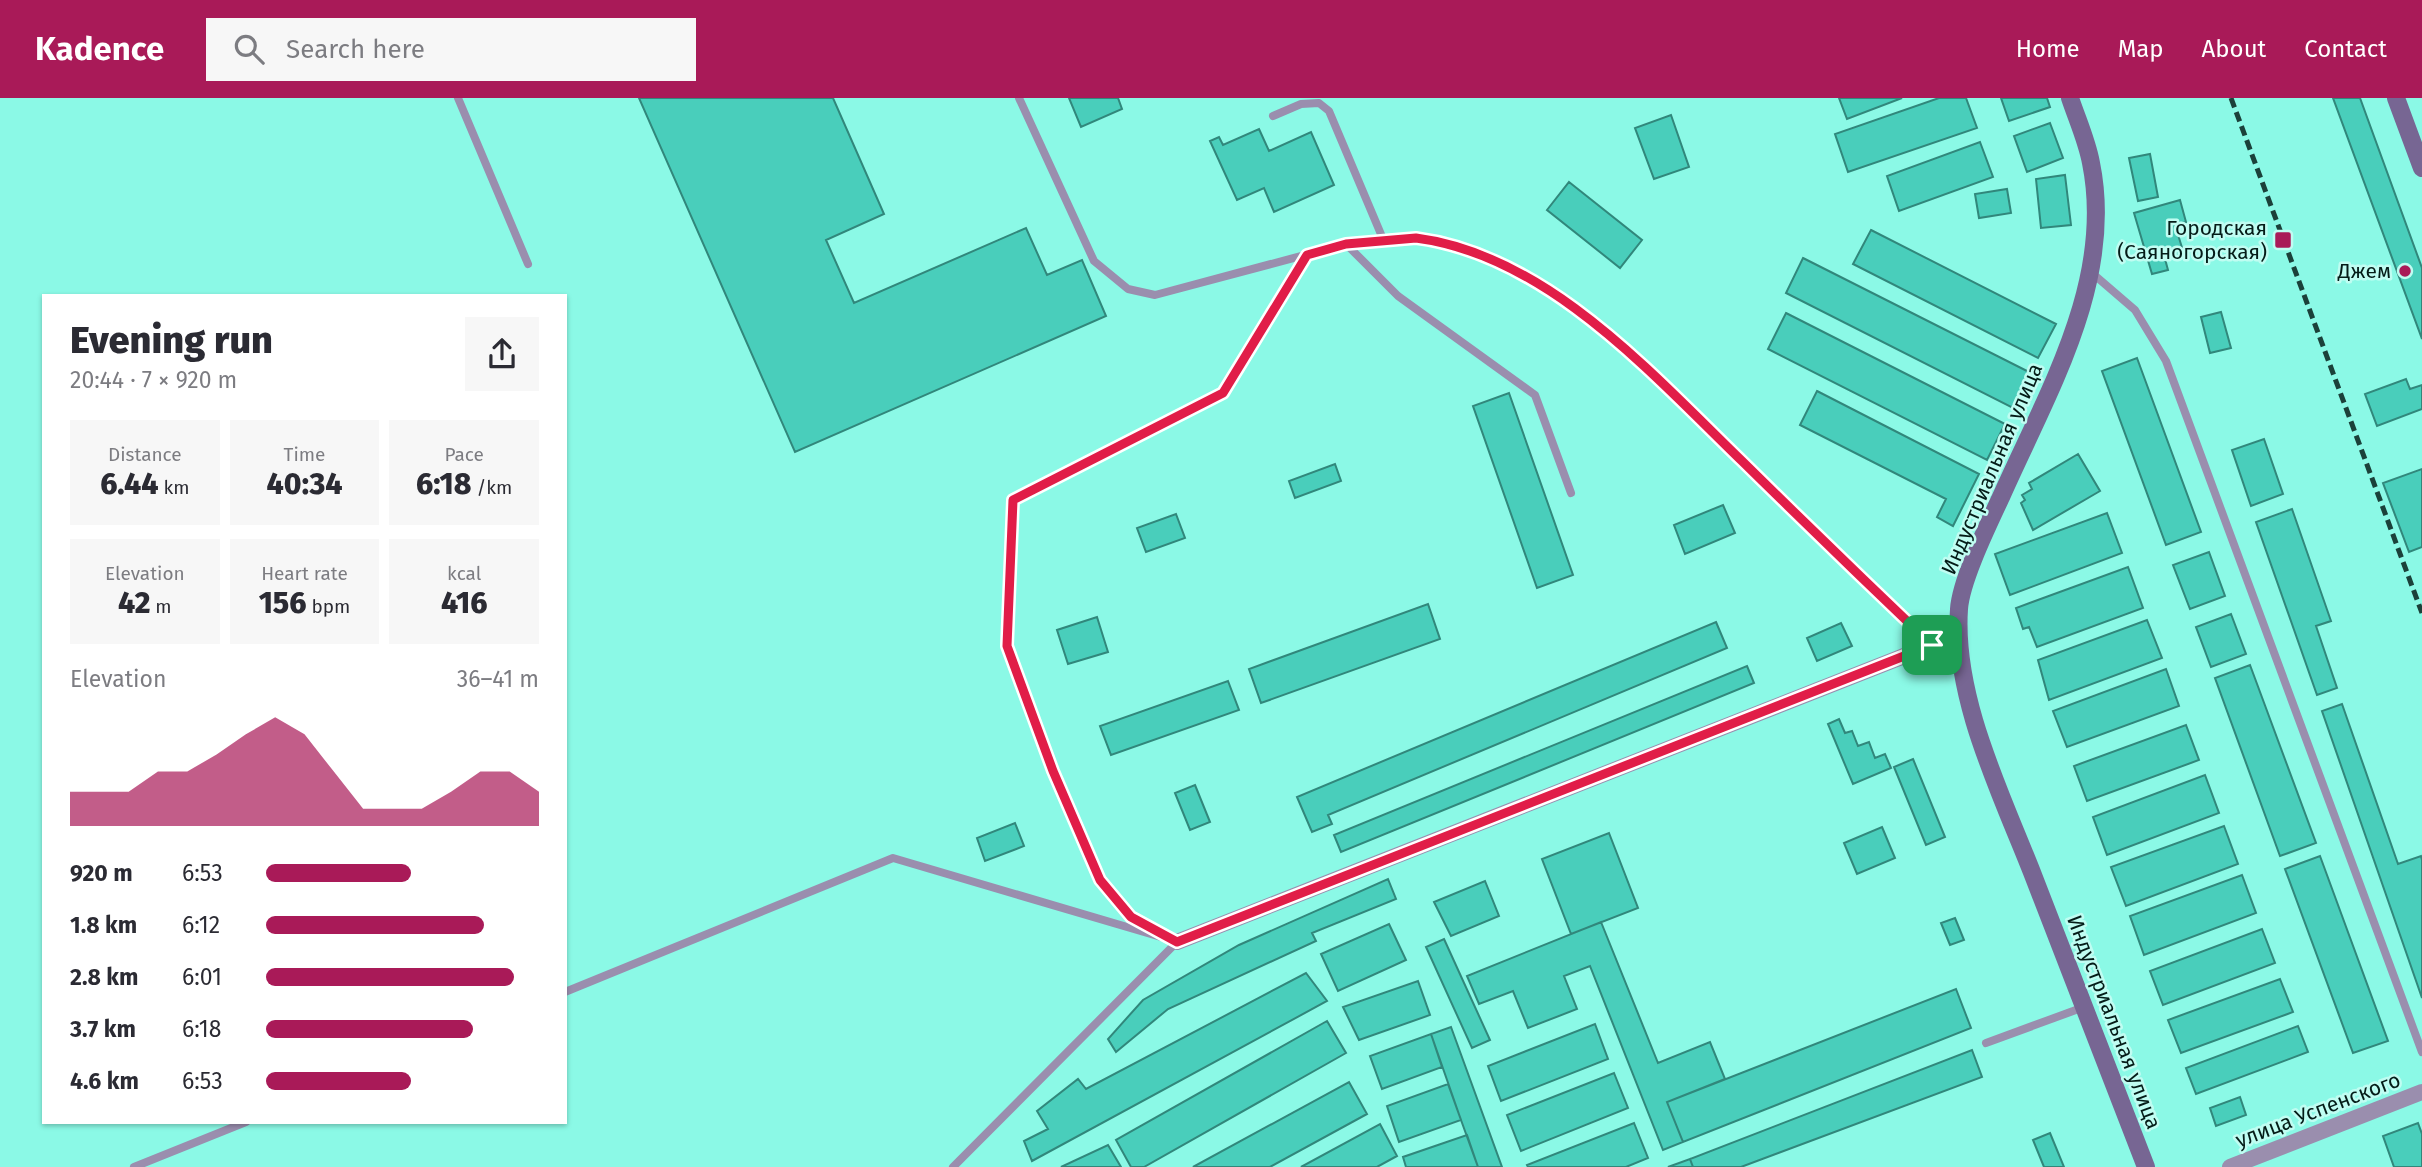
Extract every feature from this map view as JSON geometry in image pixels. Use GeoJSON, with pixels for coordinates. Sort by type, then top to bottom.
{"type":"FeatureCollection","features":[{"type":"Feature","properties":{"kind":"street","name":"Индустриальная улица"},"geometry":{"type":"LineString","coordinates":[[2070,98],[2091,163],[2096,223],[2092,273],[2066,354],[1981,544],[1959,604],[1957,642],[1964,684],[1994,772],[2146,1167]]}},
{"type":"Feature","properties":{"kind":"street"},"geometry":{"type":"LineString","coordinates":[[2396,98],[2422,168]]}},
{"type":"Feature","properties":{"kind":"street"},"geometry":{"type":"LineString","coordinates":[[1177,942],[1932,645],[1957,642]]}},
{"type":"Feature","properties":{"kind":"street","name":"улица Успенского"},"geometry":{"type":"LineString","coordinates":[[2230,1167],[2422,1093]]}},
{"type":"Feature","properties":{"kind":"lane"},"geometry":{"type":"LineString","coordinates":[[458,98],[528,264]]}},
{"type":"Feature","properties":{"kind":"lane"},"geometry":{"type":"LineString","coordinates":[[1019,98],[1094,261],[1128,289],[1155,295],[1346,244],[1383,239],[1447,242],[1504,264],[1607,331],[1932,645]]}},
{"type":"Feature","properties":{"kind":"lane"},"geometry":{"type":"LineString","coordinates":[[1273,116],[1301,104],[1319,103],[1329,111],[1383,239]]}},
{"type":"Feature","properties":{"kind":"lane"},"geometry":{"type":"LineString","coordinates":[[1346,244],[1398,296],[1535,395],[1571,493]]}},
{"type":"Feature","properties":{"kind":"lane"},"geometry":{"type":"LineString","coordinates":[[1177,942],[1131,917],[1100,880],[1053,771],[1007,646],[1013,500],[1223,393],[1307,255]]}},
{"type":"Feature","properties":{"kind":"lane"},"geometry":{"type":"LineString","coordinates":[[2092,273],[2135,310],[2165,361],[2422,1052]]}},
{"type":"Feature","properties":{"kind":"lane"},"geometry":{"type":"LineString","coordinates":[[567,991],[893,858],[1177,942]]}},
{"type":"Feature","properties":{"kind":"lane"},"geometry":{"type":"LineString","coordinates":[[953,1167],[1177,942]]}},
{"type":"Feature","properties":{"kind":"lane"},"geometry":{"type":"LineString","coordinates":[[1986,1043],[2084,1007]]}},
{"type":"Feature","properties":{"kind":"lane"},"geometry":{"type":"LineString","coordinates":[[134,1167],[241,1124]]}},
{"type":"Feature","properties":{"kind":"building"},"geometry":{"type":"Polygon","coordinates":[[[639,98],[833,98],[884,214],[826,240],[854,303],[1026,228],[1047,275],[1082,260],[1106,316],[795,452],[639,98]]]}},
{"type":"Feature","properties":{"kind":"building"},"geometry":{"type":"Polygon","coordinates":[[[1069,98],[1118,98],[1122,109],[1081,127],[1069,98]]]}},
{"type":"Feature","properties":{"kind":"building"},"geometry":{"type":"Polygon","coordinates":[[[1839,98],[1902,98],[1847,119],[1839,98]]]}},
{"type":"Feature","properties":{"kind":"building"},"geometry":{"type":"Polygon","coordinates":[[[1939,98],[1966,98],[1977,128],[1848,172],[1835,134],[1939,98]]]}},
{"type":"Feature","properties":{"kind":"building"},"geometry":{"type":"Polygon","coordinates":[[[2001,98],[2047,98],[2050,107],[2009,121],[2001,98]]]}},
{"type":"Feature","properties":{"kind":"building"},"geometry":{"type":"Polygon","coordinates":[[[2333,98],[2360,98],[2422,268],[2422,339],[2333,98]]]}},
{"type":"Feature","properties":{"kind":"building"},"geometry":{"type":"Polygon","coordinates":[[[1671,115],[1689,167],[1654,179],[1635,128],[1671,115]]]}},
{"type":"Feature","properties":{"kind":"building"},"geometry":{"type":"Polygon","coordinates":[[[2050,123],[2063,158],[2027,172],[2014,136],[2050,123]]]}},
{"type":"Feature","properties":{"kind":"building"},"geometry":{"type":"Polygon","coordinates":[[[1259,129],[1269,151],[1311,132],[1334,185],[1274,212],[1264,188],[1237,200],[1210,141],[1219,137],[1223,145],[1259,129]]]}},
{"type":"Feature","properties":{"kind":"building"},"geometry":{"type":"Polygon","coordinates":[[[1980,142],[1993,177],[1899,211],[1887,176],[1980,142]]]}},
{"type":"Feature","properties":{"kind":"building"},"geometry":{"type":"Polygon","coordinates":[[[2150,154],[2158,197],[2138,201],[2129,158],[2150,154]]]}},
{"type":"Feature","properties":{"kind":"building"},"geometry":{"type":"Polygon","coordinates":[[[2065,175],[2071,225],[2041,228],[2036,179],[2065,175]]]}},
{"type":"Feature","properties":{"kind":"building"},"geometry":{"type":"Polygon","coordinates":[[[1569,182],[1642,240],[1620,268],[1547,210],[1569,182]]]}},
{"type":"Feature","properties":{"kind":"building"},"geometry":{"type":"Polygon","coordinates":[[[2007,189],[2011,213],[1979,218],[1975,194],[2007,189]]]}},
{"type":"Feature","properties":{"kind":"building"},"geometry":{"type":"Polygon","coordinates":[[[2180,200],[2186,222],[2175,225],[2184,254],[2165,259],[2168,270],[2152,274],[2134,213],[2180,200]]]}},
{"type":"Feature","properties":{"kind":"building"},"geometry":{"type":"Polygon","coordinates":[[[1871,230],[2056,324],[2038,358],[1853,264],[1871,230]]]}},
{"type":"Feature","properties":{"kind":"building"},"geometry":{"type":"Polygon","coordinates":[[[1803,258],[2031,373],[2013,408],[1786,293],[1803,258]]]}},
{"type":"Feature","properties":{"kind":"building"},"geometry":{"type":"Polygon","coordinates":[[[2221,312],[2231,348],[2210,353],[2201,317],[2221,312]]]}},
{"type":"Feature","properties":{"kind":"building"},"geometry":{"type":"Polygon","coordinates":[[[1786,313],[2005,424],[1987,460],[1768,349],[1786,313]]]}},
{"type":"Feature","properties":{"kind":"building"},"geometry":{"type":"Polygon","coordinates":[[[2137,358],[2201,532],[2166,545],[2102,371],[2137,358]]]}},
{"type":"Feature","properties":{"kind":"building"},"geometry":{"type":"Polygon","coordinates":[[[2406,379],[2410,389],[2422,385],[2422,409],[2377,426],[2365,394],[2406,379]]]}},
{"type":"Feature","properties":{"kind":"building"},"geometry":{"type":"Polygon","coordinates":[[[1817,391],[1979,474],[1953,526],[1937,517],[1946,499],[1800,425],[1817,391]]]}},
{"type":"Feature","properties":{"kind":"building"},"geometry":{"type":"Polygon","coordinates":[[[1509,393],[1573,575],[1537,588],[1473,406],[1509,393]]]}},
{"type":"Feature","properties":{"kind":"building"},"geometry":{"type":"Polygon","coordinates":[[[2264,439],[2283,494],[2251,506],[2232,450],[2264,439]]]}},
{"type":"Feature","properties":{"kind":"building"},"geometry":{"type":"Polygon","coordinates":[[[2078,454],[2100,491],[2033,530],[2021,503],[2025,500],[2022,495],[2032,489],[2029,483],[2078,454]]]}},
{"type":"Feature","properties":{"kind":"building"},"geometry":{"type":"Polygon","coordinates":[[[1335,464],[1341,481],[1295,498],[1289,481],[1335,464]]]}},
{"type":"Feature","properties":{"kind":"building"},"geometry":{"type":"Polygon","coordinates":[[[2422,469],[2422,547],[2409,552],[2383,483],[2422,469]]]}},
{"type":"Feature","properties":{"kind":"building"},"geometry":{"type":"Polygon","coordinates":[[[1723,505],[1735,533],[1685,554],[1674,525],[1723,505]]]}},
{"type":"Feature","properties":{"kind":"building"},"geometry":{"type":"Polygon","coordinates":[[[2292,509],[2331,621],[2316,626],[2337,688],[2317,695],[2256,522],[2292,509]]]}},
{"type":"Feature","properties":{"kind":"building"},"geometry":{"type":"Polygon","coordinates":[[[2107,513],[2122,553],[2010,595],[1995,554],[2107,513]]]}},
{"type":"Feature","properties":{"kind":"building"},"geometry":{"type":"Polygon","coordinates":[[[1176,514],[1185,538],[1146,552],[1137,528],[1176,514]]]}},
{"type":"Feature","properties":{"kind":"building"},"geometry":{"type":"Polygon","coordinates":[[[2209,552],[2225,596],[2190,609],[2173,565],[2209,552]]]}},
{"type":"Feature","properties":{"kind":"building"},"geometry":{"type":"Polygon","coordinates":[[[2128,567],[2143,608],[2037,647],[2029,627],[2023,629],[2016,608],[2128,567]]]}},
{"type":"Feature","properties":{"kind":"building"},"geometry":{"type":"Polygon","coordinates":[[[1428,604],[1440,639],[1261,703],[1249,669],[1428,604]]]}},
{"type":"Feature","properties":{"kind":"building"},"geometry":{"type":"Polygon","coordinates":[[[2231,614],[2246,654],[2211,667],[2196,627],[2231,614]]]}},
{"type":"Feature","properties":{"kind":"building"},"geometry":{"type":"Polygon","coordinates":[[[1097,617],[1108,652],[1068,664],[1057,630],[1097,617]]]}},
{"type":"Feature","properties":{"kind":"building"},"geometry":{"type":"Polygon","coordinates":[[[2147,620],[2162,658],[2049,700],[2038,660],[2147,620]]]}},
{"type":"Feature","properties":{"kind":"building"},"geometry":{"type":"Polygon","coordinates":[[[1716,622],[1727,648],[1328,815],[1332,824],[1312,832],[1297,797],[1716,622]]]}},
{"type":"Feature","properties":{"kind":"building"},"geometry":{"type":"Polygon","coordinates":[[[1841,623],[1852,646],[1817,661],[1807,638],[1841,623]]]}},
{"type":"Feature","properties":{"kind":"building"},"geometry":{"type":"Polygon","coordinates":[[[2250,665],[2316,843],[2280,856],[2215,678],[2250,665]]]}},
{"type":"Feature","properties":{"kind":"building"},"geometry":{"type":"Polygon","coordinates":[[[1747,666],[1754,683],[1341,852],[1334,835],[1747,666]]]}},
{"type":"Feature","properties":{"kind":"building"},"geometry":{"type":"Polygon","coordinates":[[[2166,669],[2179,706],[2067,747],[2053,711],[2166,669]]]}},
{"type":"Feature","properties":{"kind":"building"},"geometry":{"type":"Polygon","coordinates":[[[1228,681],[1239,710],[1111,755],[1100,726],[1228,681]]]}},
{"type":"Feature","properties":{"kind":"building"},"geometry":{"type":"Polygon","coordinates":[[[2342,704],[2398,864],[2421,856],[2422,998],[2322,711],[2342,704]]]}},
{"type":"Feature","properties":{"kind":"building"},"geometry":{"type":"Polygon","coordinates":[[[1839,719],[1845,733],[1852,731],[1858,746],[1869,742],[1875,758],[1885,754],[1891,768],[1853,784],[1828,724],[1839,719]]]}},
{"type":"Feature","properties":{"kind":"building"},"geometry":{"type":"Polygon","coordinates":[[[2186,725],[2199,760],[2087,801],[2074,766],[2186,725]]]}},
{"type":"Feature","properties":{"kind":"building"},"geometry":{"type":"Polygon","coordinates":[[[1913,759],[1945,837],[1926,845],[1894,767],[1913,759]]]}},
{"type":"Feature","properties":{"kind":"building"},"geometry":{"type":"Polygon","coordinates":[[[2205,775],[2219,813],[2107,855],[2093,817],[2205,775]]]}},
{"type":"Feature","properties":{"kind":"building"},"geometry":{"type":"Polygon","coordinates":[[[1195,785],[1210,822],[1190,830],[1175,793],[1195,785]]]}},
{"type":"Feature","properties":{"kind":"building"},"geometry":{"type":"Polygon","coordinates":[[[1015,823],[1024,846],[985,861],[977,838],[1015,823]]]}},
{"type":"Feature","properties":{"kind":"building"},"geometry":{"type":"Polygon","coordinates":[[[2224,826],[2238,864],[2126,906],[2111,867],[2224,826]]]}},
{"type":"Feature","properties":{"kind":"building"},"geometry":{"type":"Polygon","coordinates":[[[1882,827],[1895,858],[1857,874],[1844,843],[1882,827]]]}},
{"type":"Feature","properties":{"kind":"building"},"geometry":{"type":"Polygon","coordinates":[[[1609,833],[1638,908],[1571,934],[1542,859],[1609,833]]]}},
{"type":"Feature","properties":{"kind":"building"},"geometry":{"type":"Polygon","coordinates":[[[2320,856],[2388,1041],[2353,1053],[2285,869],[2320,856]]]}},
{"type":"Feature","properties":{"kind":"building"},"geometry":{"type":"Polygon","coordinates":[[[2242,875],[2256,913],[2144,955],[2130,916],[2242,875]]]}},
{"type":"Feature","properties":{"kind":"building"},"geometry":{"type":"Polygon","coordinates":[[[1388,879],[1396,899],[1312,933],[1316,941],[1168,1009],[1116,1052],[1108,1039],[1143,1000],[1239,945],[1388,879]]]}},
{"type":"Feature","properties":{"kind":"building"},"geometry":{"type":"Polygon","coordinates":[[[1485,881],[1499,916],[1451,936],[1434,902],[1485,881]]]}},
{"type":"Feature","properties":{"kind":"building"},"geometry":{"type":"Polygon","coordinates":[[[1955,918],[1964,940],[1950,945],[1941,923],[1955,918]]]}},
{"type":"Feature","properties":{"kind":"building"},"geometry":{"type":"Polygon","coordinates":[[[1601,922],[1658,1063],[1710,1042],[1725,1079],[1667,1102],[1683,1142],[1663,1150],[1590,966],[1564,976],[1577,1009],[1528,1028],[1513,991],[1479,1004],[1467,976],[1601,922]]]}},
{"type":"Feature","properties":{"kind":"building"},"geometry":{"type":"Polygon","coordinates":[[[1389,924],[1406,960],[1338,991],[1321,954],[1389,924]]]}},
{"type":"Feature","properties":{"kind":"building"},"geometry":{"type":"Polygon","coordinates":[[[2262,929],[2275,963],[2163,1005],[2150,971],[2262,929]]]}},
{"type":"Feature","properties":{"kind":"building"},"geometry":{"type":"Polygon","coordinates":[[[1444,939],[1490,1040],[1472,1048],[1426,947],[1444,939]]]}},
{"type":"Feature","properties":{"kind":"building"},"geometry":{"type":"Polygon","coordinates":[[[1306,973],[1327,1001],[1032,1161],[1024,1141],[1048,1129],[1037,1111],[1078,1079],[1086,1089],[1306,973]]]}},
{"type":"Feature","properties":{"kind":"building"},"geometry":{"type":"Polygon","coordinates":[[[2280,979],[2293,1012],[2181,1053],[2168,1020],[2280,979]]]}},
{"type":"Feature","properties":{"kind":"building"},"geometry":{"type":"Polygon","coordinates":[[[1418,981],[1430,1015],[1359,1040],[1343,1007],[1418,981]]]}},
{"type":"Feature","properties":{"kind":"building"},"geometry":{"type":"Polygon","coordinates":[[[1956,989],[1971,1028],[1683,1142],[1667,1102],[1956,989]]]}},
{"type":"Feature","properties":{"kind":"building"},"geometry":{"type":"Polygon","coordinates":[[[1327,1021],[1346,1053],[1144,1167],[1131,1167],[1116,1140],[1327,1021]]]}},
{"type":"Feature","properties":{"kind":"building"},"geometry":{"type":"Polygon","coordinates":[[[1595,1024],[1608,1059],[1501,1101],[1488,1066],[1595,1024]]]}},
{"type":"Feature","properties":{"kind":"building"},"geometry":{"type":"Polygon","coordinates":[[[2298,1026],[2308,1052],[2196,1094],[2186,1068],[2298,1026]]]}},
{"type":"Feature","properties":{"kind":"building"},"geometry":{"type":"Polygon","coordinates":[[[1451,1027],[1502,1167],[1478,1167],[1431,1034],[1451,1027]]]}},
{"type":"Feature","properties":{"kind":"building"},"geometry":{"type":"Polygon","coordinates":[[[1431,1034],[1442,1067],[1382,1089],[1370,1056],[1431,1034]]]}},
{"type":"Feature","properties":{"kind":"building"},"geometry":{"type":"Polygon","coordinates":[[[1972,1050],[1982,1077],[1741,1167],[1693,1167],[1690,1159],[1972,1050]]]}},
{"type":"Feature","properties":{"kind":"building"},"geometry":{"type":"Polygon","coordinates":[[[1614,1073],[1628,1108],[1521,1151],[1507,1115],[1614,1073]]]}},
{"type":"Feature","properties":{"kind":"building"},"geometry":{"type":"Polygon","coordinates":[[[1349,1082],[1367,1114],[1270,1167],[1193,1167],[1349,1082]]]}},
{"type":"Feature","properties":{"kind":"building"},"geometry":{"type":"Polygon","coordinates":[[[1448,1084],[1461,1120],[1399,1142],[1387,1106],[1448,1084]]]}},
{"type":"Feature","properties":{"kind":"building"},"geometry":{"type":"Polygon","coordinates":[[[2240,1097],[2246,1115],[2216,1126],[2210,1108],[2240,1097]]]}},
{"type":"Feature","properties":{"kind":"building"},"geometry":{"type":"Polygon","coordinates":[[[1634,1123],[1648,1158],[1626,1167],[1527,1165],[1634,1123]]]}},
{"type":"Feature","properties":{"kind":"building"},"geometry":{"type":"Polygon","coordinates":[[[2418,1123],[2422,1134],[2422,1167],[2394,1167],[2383,1136],[2418,1123]]]}},
{"type":"Feature","properties":{"kind":"building"},"geometry":{"type":"Polygon","coordinates":[[[1380,1124],[1397,1156],[1377,1167],[1301,1167],[1380,1124]]]}},
{"type":"Feature","properties":{"kind":"building"},"geometry":{"type":"Polygon","coordinates":[[[2050,1133],[2064,1167],[2044,1167],[2033,1140],[2050,1133]]]}},
{"type":"Feature","properties":{"kind":"building"},"geometry":{"type":"Polygon","coordinates":[[[1467,1135],[1478,1167],[1406,1167],[1403,1157],[1467,1135]]]}},
{"type":"Feature","properties":{"kind":"building"},"geometry":{"type":"Polygon","coordinates":[[[1108,1145],[1121,1167],[1061,1167],[1108,1145]]]}},
{"type":"Feature","properties":{"kind":"building"},"geometry":{"type":"Polygon","coordinates":[[[1690,1159],[1693,1167],[1668,1167],[1690,1159]]]}},
{"type":"Feature","properties":{"kind":"railway"},"geometry":{"type":"LineString","coordinates":[[2231,98],[2422,613]]}},
{"type":"Feature","properties":{"kind":"place","name":"Городская (Саяногорская)"},"geometry":{"type":"Point","coordinates":[2283,240]}},
{"type":"Feature","properties":{"kind":"place","name":"Джем"},"geometry":{"type":"Point","coordinates":[2405,271]}},
{"type":"Feature","properties":{"kind":"route"},"geometry":{"type":"LineString","coordinates":[[1416,238],[1447,242],[1504,264],[1607,331],[1932,645],[1177,942],[1131,917],[1100,880],[1053,771],[1007,646],[1013,500],[1223,393],[1307,255],[1346,244],[1383,239],[1416,238]]}}]}
